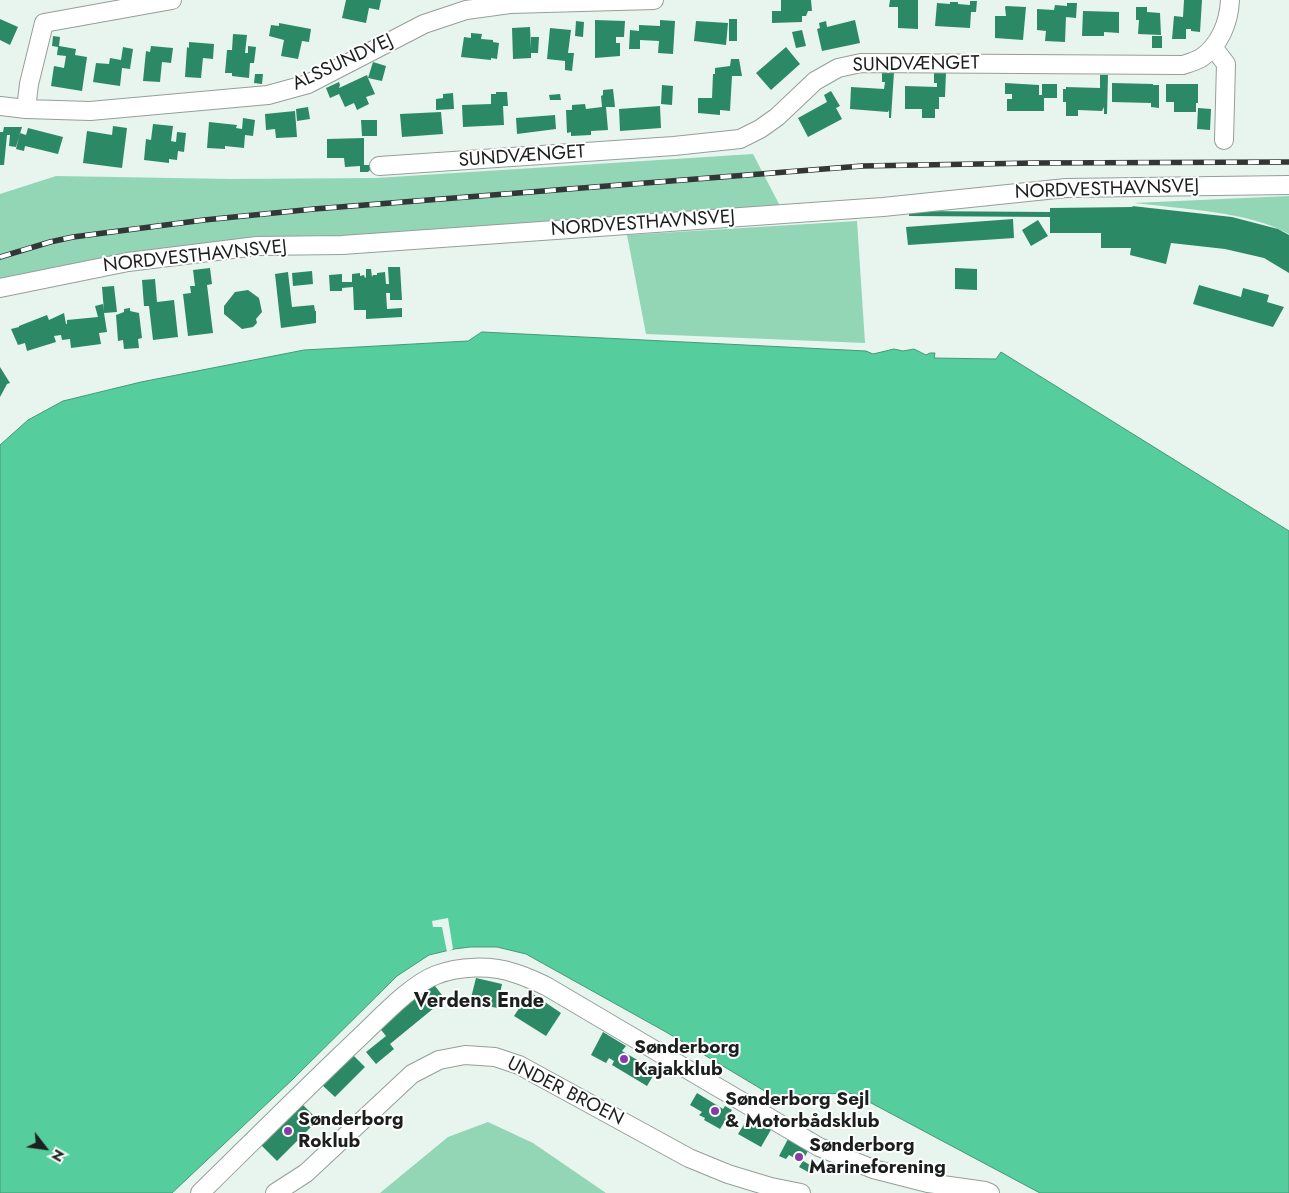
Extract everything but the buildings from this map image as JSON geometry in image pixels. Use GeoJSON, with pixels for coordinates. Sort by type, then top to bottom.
{"type":"FeatureCollection","features":[{"type":"Feature","properties":{"kind":"street"},"geometry":{"type":"LineString","coordinates":[[26,109],[44,23],[172,0]]}},
{"type":"Feature","properties":{"kind":"street","name":"ALSSUNDVEJ"},"geometry":{"type":"LineString","coordinates":[[0,106],[26,109],[90,110],[268,95],[308,84],[424,24],[466,10],[510,4],[654,0]]}},
{"type":"Feature","properties":{"kind":"street","name":"SUNDVÆNGET"},"geometry":{"type":"LineString","coordinates":[[379,166],[674,146],[740,139],[760,130],[777,118],[815,81],[838,68],[860,63],[1183,65],[1200,58],[1213,47],[1224,29],[1230,14],[1230,0]]}},
{"type":"Feature","properties":{"kind":"street"},"geometry":{"type":"LineString","coordinates":[[1213,47],[1226,64],[1224,140]]}},
{"type":"Feature","properties":{"kind":"street","name":"NORDVESTHAVNSVEJ"},"geometry":{"type":"LineString","coordinates":[[0,288],[128,262],[258,246],[342,246],[883,207],[1066,188],[1289,185]]}},
{"type":"Feature","properties":{"kind":"street"},"geometry":{"type":"LineString","coordinates":[[200,1193],[302,1091],[416,987],[434,975],[454,970],[486,968],[513,972],[546,986],[819,1146],[873,1169],[928,1183],[990,1193]]}},
{"type":"Feature","properties":{"kind":"street","name":"UNDER BROEN"},"geometry":{"type":"LineString","coordinates":[[275,1193],[306,1172],[412,1074],[439,1060],[464,1055],[494,1057],[520,1065],[689,1158],[771,1187],[801,1193]]}},
{"type":"Feature","properties":{"kind":"shaded area"},"geometry":{"type":"Polygon","coordinates":[[[753,154],[780,206],[455,231],[131,252],[0,279],[0,194],[56,176],[231,179],[376,178],[753,154]]]}},
{"type":"Feature","properties":{"kind":"shaded area"},"geometry":{"type":"Polygon","coordinates":[[[1289,196],[1289,234],[1254,220],[1214,212],[1134,203],[1289,196]]]}},
{"type":"Feature","properties":{"kind":"shaded area"},"geometry":{"type":"Polygon","coordinates":[[[857,221],[865,343],[646,334],[627,235],[857,221]]]}},
{"type":"Feature","properties":{"kind":"shaded area"},"geometry":{"type":"Polygon","coordinates":[[[482,332],[866,351],[873,354],[894,349],[903,351],[914,349],[926,355],[935,353],[934,358],[996,359],[1001,352],[1289,531],[1289,1193],[1040,1193],[858,1096],[849,1093],[773,1096],[666,1032],[526,954],[497,947],[470,947],[429,955],[397,976],[292,1080],[172,1193],[0,1193],[0,445],[28,420],[63,401],[141,382],[304,350],[468,341],[482,332]]]}},
{"type":"Feature","properties":{"kind":"shaded area"},"geometry":{"type":"Polygon","coordinates":[[[488,1122],[533,1143],[606,1193],[380,1193],[448,1137],[488,1122]]]}},
{"type":"Feature","properties":{"kind":"pier"},"geometry":{"type":"Polygon","coordinates":[[[448,918],[453,949],[447,952],[442,927],[433,927],[432,921],[448,918]]]}},
{"type":"Feature","properties":{"kind":"railway"},"geometry":{"type":"LineString","coordinates":[[0,257],[73,237],[204,220],[314,209],[862,166],[1289,162]]}},
{"type":"Feature","properties":{"kind":"place","name":"Sønderborg Kajakklub"},"geometry":{"type":"Point","coordinates":[624,1059]}},
{"type":"Feature","properties":{"kind":"place","name":"Sønderborg Sejl & Motorbådsklub"},"geometry":{"type":"Point","coordinates":[715,1111]}},
{"type":"Feature","properties":{"kind":"place","name":"Sønderborg Roklub"},"geometry":{"type":"Point","coordinates":[288,1131]}},
{"type":"Feature","properties":{"kind":"place","name":"Sønderborg Marineforening"},"geometry":{"type":"Point","coordinates":[799,1157]}},
{"type":"Feature","properties":{"kind":"district","name":"Verdens Ende"},"geometry":{"type":"Point","coordinates":[479,1002]}}]}
